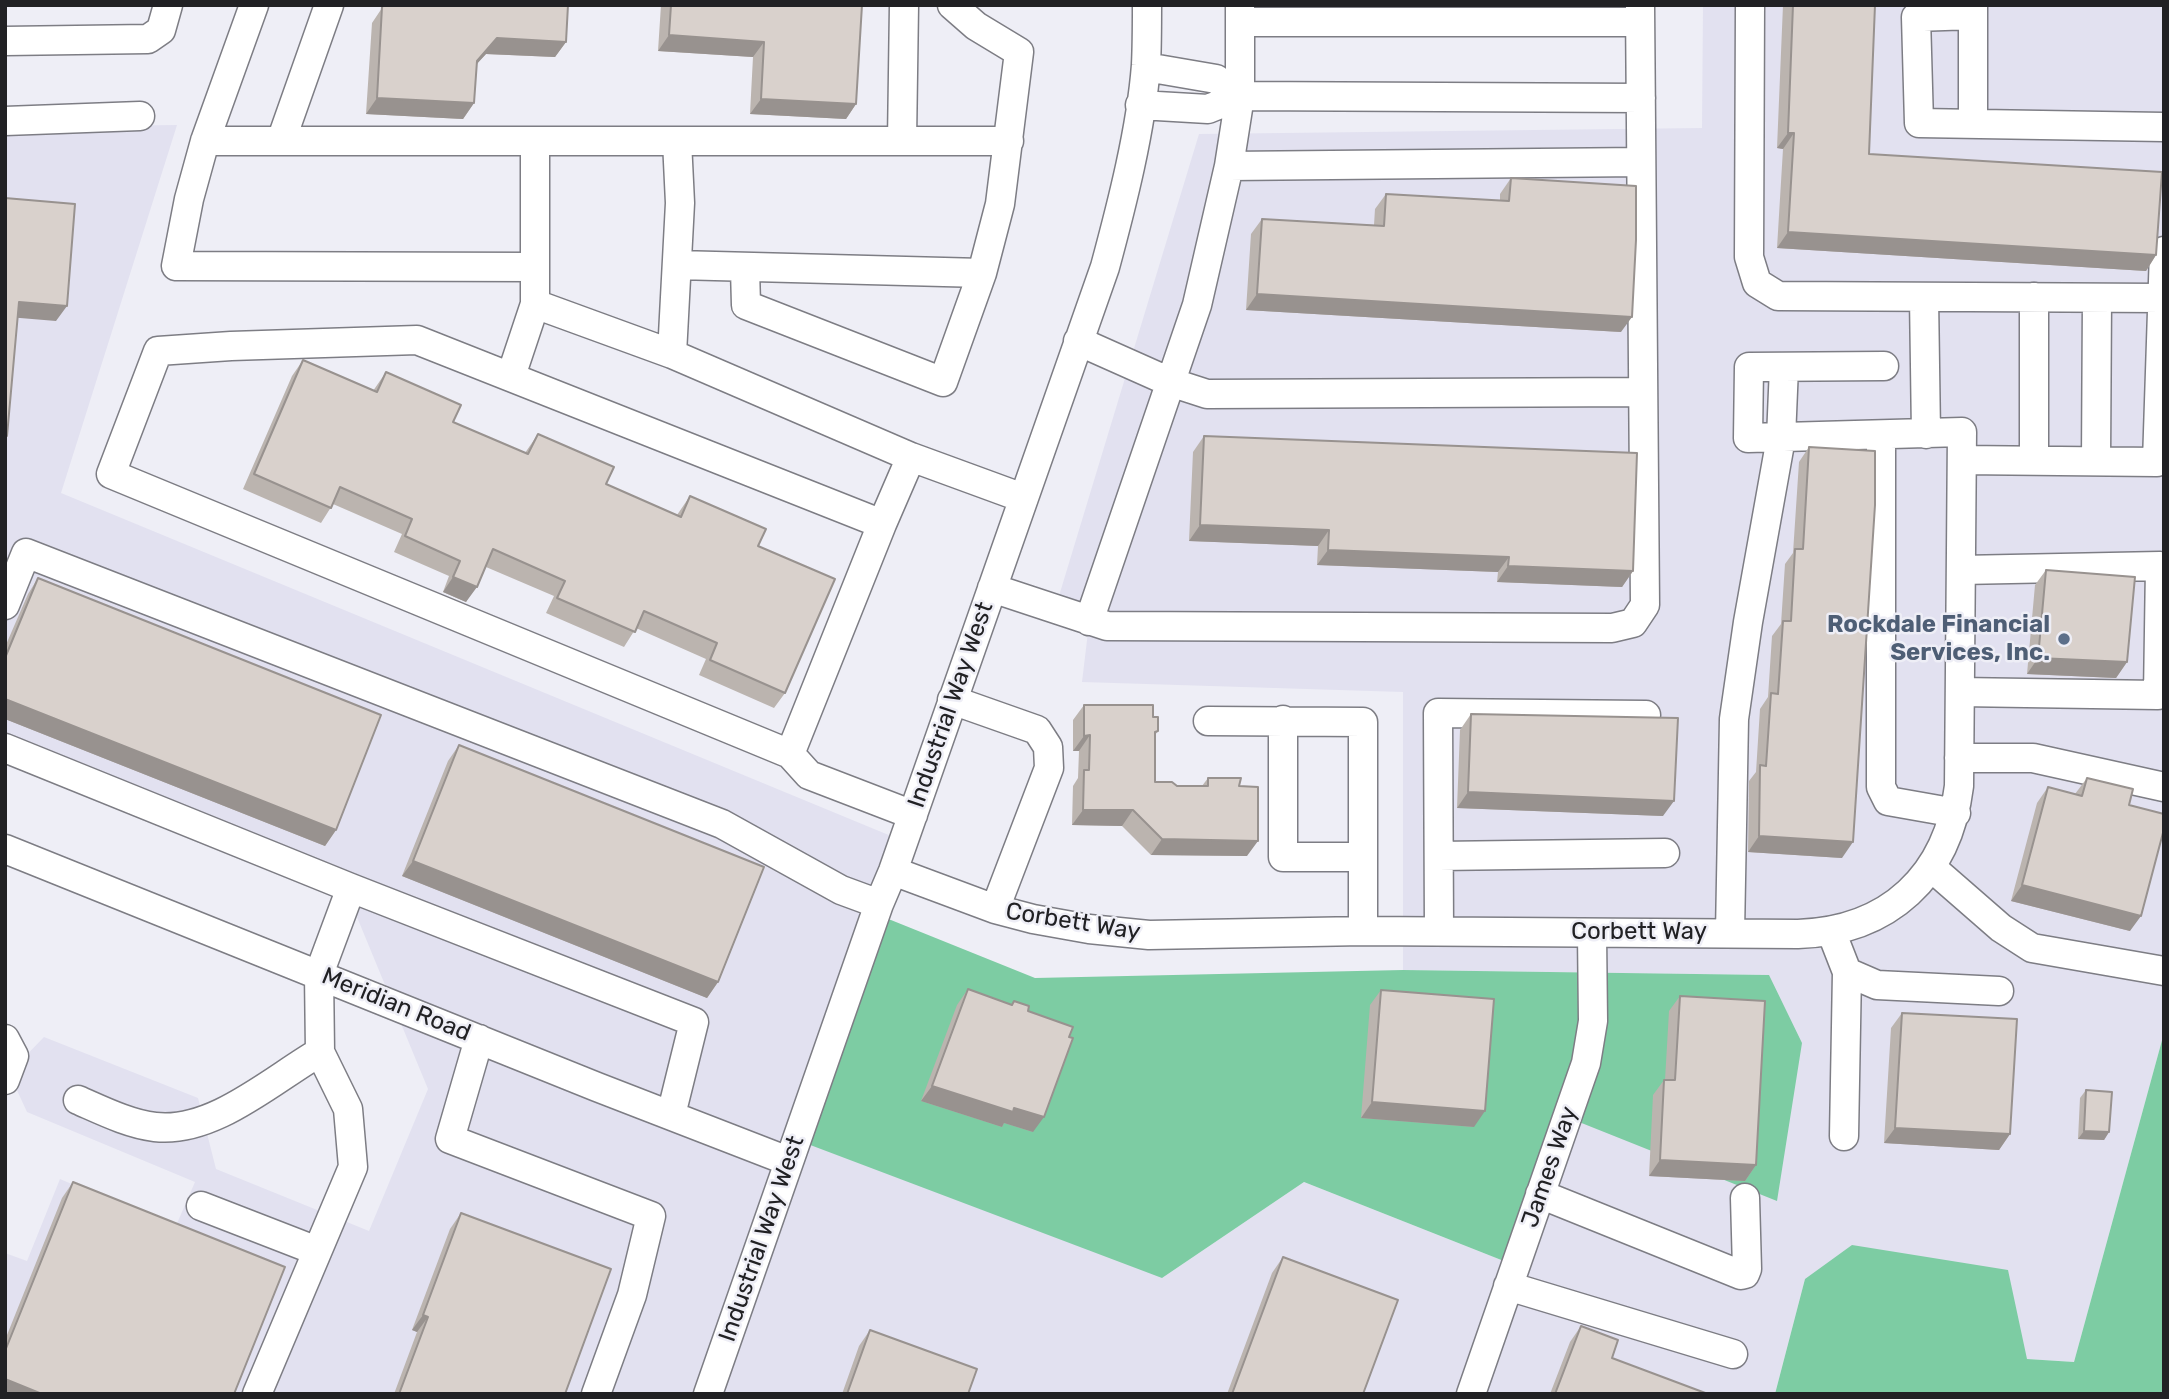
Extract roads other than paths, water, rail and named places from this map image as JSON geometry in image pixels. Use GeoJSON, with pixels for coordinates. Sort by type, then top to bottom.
{"type":"FeatureCollection","features":[{"type":"Feature","properties":{"kind":"street"},"geometry":{"type":"LineString","coordinates":[[5,41],[148,39],[161,30],[168,5]]}},
{"type":"Feature","properties":{"kind":"street"},"geometry":{"type":"LineString","coordinates":[[254,5],[205,141],[176,266],[535,267]]}},
{"type":"Feature","properties":{"kind":"street"},"geometry":{"type":"LineString","coordinates":[[281,141],[328,5]]}},
{"type":"Feature","properties":{"kind":"street"},"geometry":{"type":"LineString","coordinates":[[902,141],[904,5]]}},
{"type":"Feature","properties":{"kind":"street"},"geometry":{"type":"LineString","coordinates":[[745,268],[746,305],[943,382],[982,273],[1000,204],[1019,52],[976,26],[952,5]]}},
{"type":"Feature","properties":{"kind":"street","name":"Industrial Way West"},"geometry":{"type":"LineString","coordinates":[[708,1394],[1105,267],[1114,236],[1140,105],[1146,67],[1147,5]]}},
{"type":"Feature","properties":{"kind":"street"},"geometry":{"type":"LineString","coordinates":[[1750,5],[1749,257],[1757,283],[1778,296],[2162,298]]}},
{"type":"Feature","properties":{"kind":"street"},"geometry":{"type":"LineString","coordinates":[[1973,122],[1973,10],[1916,17],[1919,122],[2164,127]]}},
{"type":"Feature","properties":{"kind":"street"},"geometry":{"type":"LineString","coordinates":[[992,588],[1089,621],[1107,626],[1612,628],[1633,623],[1645,605],[1640,13],[1240,14],[1240,96],[1229,166],[1197,305],[1089,621]]}},
{"type":"Feature","properties":{"kind":"street"},"geometry":{"type":"LineString","coordinates":[[1146,67],[1216,79],[1240,96]]}},
{"type":"Feature","properties":{"kind":"street"},"geometry":{"type":"LineString","coordinates":[[1140,105],[1208,109],[1240,96],[1641,98]]}},
{"type":"Feature","properties":{"kind":"street"},"geometry":{"type":"LineString","coordinates":[[5,121],[140,116]]}},
{"type":"Feature","properties":{"kind":"street"},"geometry":{"type":"LineString","coordinates":[[205,141],[1009,141]]}},
{"type":"Feature","properties":{"kind":"street"},"geometry":{"type":"LineString","coordinates":[[512,376],[535,304],[535,141]]}},
{"type":"Feature","properties":{"kind":"street"},"geometry":{"type":"LineString","coordinates":[[672,354],[680,203],[677,141]]}},
{"type":"Feature","properties":{"kind":"street"},"geometry":{"type":"LineString","coordinates":[[1229,166],[1641,162]]}},
{"type":"Feature","properties":{"kind":"street"},"geometry":{"type":"LineString","coordinates":[[1781,438],[1926,434],[1962,446],[2034,459],[2157,462],[2164,251]]}},
{"type":"Feature","properties":{"kind":"street"},"geometry":{"type":"LineString","coordinates":[[677,265],[982,273]]}},
{"type":"Feature","properties":{"kind":"street"},"geometry":{"type":"LineString","coordinates":[[1924,297],[1926,434]]}},
{"type":"Feature","properties":{"kind":"street"},"geometry":{"type":"LineString","coordinates":[[2034,297],[2034,459]]}},
{"type":"Feature","properties":{"kind":"street"},"geometry":{"type":"LineString","coordinates":[[2096,461],[2097,298]]}},
{"type":"Feature","properties":{"kind":"street"},"geometry":{"type":"LineString","coordinates":[[535,304],[672,354],[911,457],[1023,498]]}},
{"type":"Feature","properties":{"kind":"street"},"geometry":{"type":"LineString","coordinates":[[882,524],[417,340],[231,345],[158,351],[111,474],[790,754],[809,775],[913,815]]}},
{"type":"Feature","properties":{"kind":"street"},"geometry":{"type":"LineString","coordinates":[[1078,341],[1170,382],[1207,394],[1643,392]]}},
{"type":"Feature","properties":{"kind":"street"},"geometry":{"type":"LineString","coordinates":[[1730,933],[1734,719],[1748,622],[1781,438],[1784,367],[1884,366]]}},
{"type":"Feature","properties":{"kind":"street"},"geometry":{"type":"LineString","coordinates":[[1881,435],[1881,787],[1888,801],[1955,813]]}},
{"type":"Feature","properties":{"kind":"street","name":"Corbett Way"},"geometry":{"type":"LineString","coordinates":[[893,871],[995,909],[1088,929],[1149,934],[1537,931],[1592,934],[1798,934],[1831,931],[1867,920],[1891,907],[1912,889],[1931,867],[1940,852],[1955,813],[1959,758],[1962,446]]}},
{"type":"Feature","properties":{"kind":"street"},"geometry":{"type":"LineString","coordinates":[[790,754],[911,457]]}},
{"type":"Feature","properties":{"kind":"street"},"geometry":{"type":"LineString","coordinates":[[5,605],[26,553],[722,824],[841,890],[879,904]]}},
{"type":"Feature","properties":{"kind":"street"},"geometry":{"type":"LineString","coordinates":[[1960,692],[2158,695],[2160,566],[1961,570]]}},
{"type":"Feature","properties":{"kind":"street"},"geometry":{"type":"LineString","coordinates":[[953,700],[1037,730],[1048,747],[1048,768],[995,909]]}},
{"type":"Feature","properties":{"kind":"street"},"geometry":{"type":"LineString","coordinates":[[1439,931],[1438,713],[1646,715]]}},
{"type":"Feature","properties":{"kind":"street"},"geometry":{"type":"LineString","coordinates":[[1283,720],[1283,857],[1363,857]]}},
{"type":"Feature","properties":{"kind":"street"},"geometry":{"type":"LineString","coordinates":[[1208,721],[1363,722],[1363,931]]}},
{"type":"Feature","properties":{"kind":"street"},"geometry":{"type":"LineString","coordinates":[[5,748],[694,1022],[671,1115]]}},
{"type":"Feature","properties":{"kind":"street"},"geometry":{"type":"LineString","coordinates":[[1959,758],[2033,758],[2164,787]]}},
{"type":"Feature","properties":{"kind":"street","name":"Meridian Road"},"geometry":{"type":"LineString","coordinates":[[5,849],[788,1161]]}},
{"type":"Feature","properties":{"kind":"street"},"geometry":{"type":"LineString","coordinates":[[1439,856],[1665,853]]}},
{"type":"Feature","properties":{"kind":"street"},"geometry":{"type":"LineString","coordinates":[[1931,867],[2001,928],[2032,948],[2164,971]]}},
{"type":"Feature","properties":{"kind":"street"},"geometry":{"type":"LineString","coordinates":[[257,1394],[353,1167],[348,1109],[320,1052],[318,974],[351,887]]}},
{"type":"Feature","properties":{"kind":"street"},"geometry":{"type":"LineString","coordinates":[[1831,931],[1846,972],[1844,1136]]}},
{"type":"Feature","properties":{"kind":"street","name":"James Way"},"geometry":{"type":"LineString","coordinates":[[1471,1394],[1586,1063],[1594,1021],[1592,934]]}},
{"type":"Feature","properties":{"kind":"street"},"geometry":{"type":"LineString","coordinates":[[1846,972],[1877,985],[1999,991]]}},
{"type":"Feature","properties":{"kind":"street"},"geometry":{"type":"LineString","coordinates":[[5,1039],[14,1056],[5,1080]]}},
{"type":"Feature","properties":{"kind":"street"},"geometry":{"type":"LineString","coordinates":[[479,1039],[450,1139],[651,1216],[632,1295],[596,1394]]}},
{"type":"Feature","properties":{"kind":"street"},"geometry":{"type":"LineString","coordinates":[[78,1100],[105,1112],[155,1127],[182,1125],[223,1113],[320,1052]]}},
{"type":"Feature","properties":{"kind":"street"},"geometry":{"type":"LineString","coordinates":[[1540,1194],[1741,1275],[1745,1274],[1747,1269],[1745,1198]]}},
{"type":"Feature","properties":{"kind":"street"},"geometry":{"type":"LineString","coordinates":[[201,1206],[317,1251]]}},
{"type":"Feature","properties":{"kind":"street"},"geometry":{"type":"LineString","coordinates":[[1508,1286],[1733,1354]]}},
{"type":"Feature","properties":{"kind":"place","name":"Rockdale Financial Services, Inc."},"geometry":{"type":"Point","coordinates":[2064,639]}}]}
